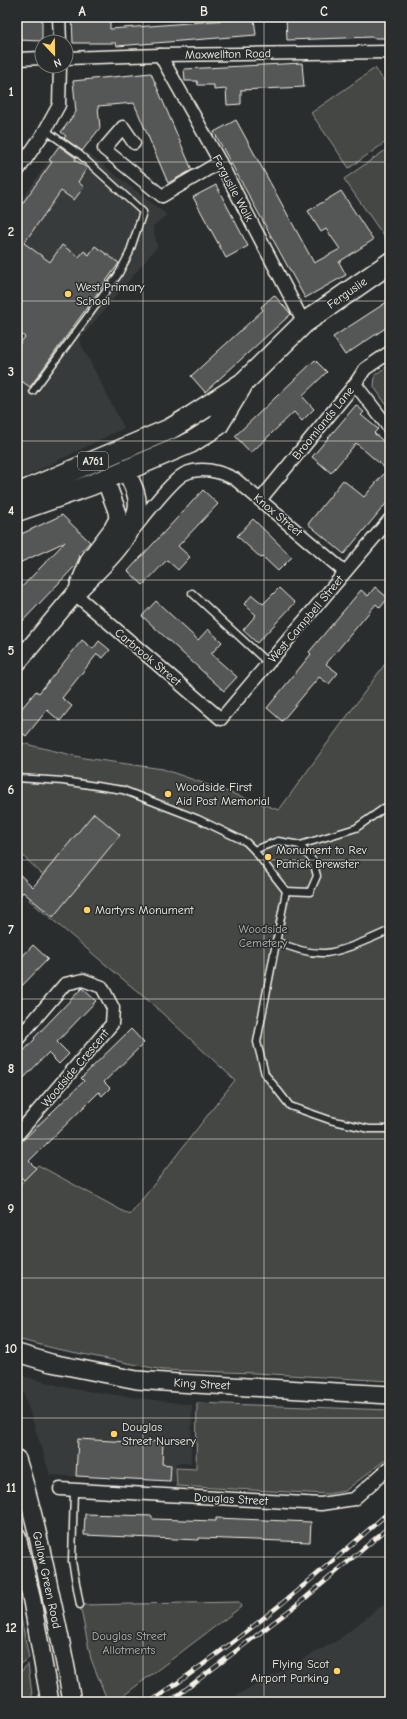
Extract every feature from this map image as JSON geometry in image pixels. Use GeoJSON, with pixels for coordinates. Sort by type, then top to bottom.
{"type":"FeatureCollection","features":[{"type":"Feature","properties":{"kind":"main road","name":"Ferguslie"},"geometry":{"type":"LineString","coordinates":[[304,323],[390,263]]}},
{"type":"Feature","properties":{"kind":"main road","name":"A761"},"geometry":{"type":"LineString","coordinates":[[17,494],[170,429],[192,416],[243,383],[304,323]]}},
{"type":"Feature","properties":{"kind":"main road","name":"A761"},"geometry":{"type":"LineString","coordinates":[[17,511],[126,471],[190,443],[218,425],[243,383]]}},
{"type":"Feature","properties":{"kind":"main road"},"geometry":{"type":"LineString","coordinates":[[17,663],[75,594],[99,570],[126,538],[134,522],[138,506],[134,489],[126,471],[96,460]]}},
{"type":"Feature","properties":{"kind":"main road"},"geometry":{"type":"LineString","coordinates":[[75,594],[90,560],[112,530],[118,519],[113,500],[96,460]]}},
{"type":"Feature","properties":{"kind":"main road","name":"King Street"},"geometry":{"type":"LineString","coordinates":[[17,1354],[51,1363],[138,1380],[178,1384],[390,1395]]}},
{"type":"Feature","properties":{"kind":"main road","name":"Gallow Green Road"},"geometry":{"type":"LineString","coordinates":[[17,1459],[45,1568],[68,1675],[72,1702]]}},
{"type":"Feature","properties":{"kind":"main road","name":"Gallow Green Road"},"geometry":{"type":"LineString","coordinates":[[17,1536],[32,1601],[50,1702]]}},
{"type":"Feature","properties":{"kind":"street"},"geometry":{"type":"LineString","coordinates":[[59,17],[60,34]]}},
{"type":"Feature","properties":{"kind":"street","name":"Maxwellton Road"},"geometry":{"type":"LineString","coordinates":[[74,58],[390,52]]}},
{"type":"Feature","properties":{"kind":"street","name":"Ferguslie Walk"},"geometry":{"type":"LineString","coordinates":[[160,55],[220,162],[304,323]]}},
{"type":"Feature","properties":{"kind":"street"},"geometry":{"type":"LineString","coordinates":[[17,59],[34,58]]}},
{"type":"Feature","properties":{"kind":"street"},"geometry":{"type":"LineString","coordinates":[[17,172],[45,130],[59,105],[60,74]]}},
{"type":"Feature","properties":{"kind":"street"},"geometry":{"type":"LineString","coordinates":[[134,143],[123,127],[104,149],[162,196],[220,162]]}},
{"type":"Feature","properties":{"kind":"street","name":"Broomlands Lane"},"geometry":{"type":"LineString","coordinates":[[260,500],[355,384],[365,369],[390,352]]}},
{"type":"Feature","properties":{"kind":"street"},"geometry":{"type":"LineString","coordinates":[[355,384],[390,429]]}},
{"type":"Feature","properties":{"kind":"street","name":"Knox Street"},"geometry":{"type":"LineString","coordinates":[[126,538],[176,480],[184,475],[205,470],[214,471],[235,479],[345,572]]}},
{"type":"Feature","properties":{"kind":"street","name":"West Campbell Street"},"geometry":{"type":"LineString","coordinates":[[222,719],[390,519]]}},
{"type":"Feature","properties":{"kind":"street","name":"Carbrook Street"},"geometry":{"type":"LineString","coordinates":[[75,594],[222,719]]}},
{"type":"Feature","properties":{"kind":"street","name":"Woodside Crescent"},"geometry":{"type":"LineString","coordinates":[[17,1040],[65,984],[83,980],[102,987],[114,1008],[112,1024],[17,1135]]}},
{"type":"Feature","properties":{"kind":"street","name":"Douglas Street"},"geometry":{"type":"LineString","coordinates":[[60,1489],[321,1504],[354,1499],[390,1467]]}},
{"type":"Feature","properties":{"kind":"lane"},"geometry":{"type":"LineString","coordinates":[[33,391],[118,275],[129,254],[143,212],[79,154],[45,130]]}},
{"type":"Feature","properties":{"kind":"lane"},"geometry":{"type":"LineString","coordinates":[[192,594],[269,664]]}},
{"type":"Feature","properties":{"kind":"lane"},"geometry":{"type":"LineString","coordinates":[[17,778],[63,781],[123,790],[198,819],[246,842],[286,890],[310,892],[317,876],[312,861],[300,845]]}},
{"type":"Feature","properties":{"kind":"lane"},"geometry":{"type":"LineString","coordinates":[[254,850],[278,841],[300,845],[356,828],[390,804]]}},
{"type":"Feature","properties":{"kind":"lane"},"geometry":{"type":"LineString","coordinates":[[286,890],[257,1042],[264,1074],[290,1106],[330,1120],[369,1129],[390,1129]]}},
{"type":"Feature","properties":{"kind":"lane"},"geometry":{"type":"LineString","coordinates":[[276,941],[295,949],[326,953],[360,944],[390,930]]}},
{"type":"Feature","properties":{"kind":"lane"},"geometry":{"type":"LineString","coordinates":[[74,1490],[72,1561],[80,1605]]}},
{"type":"Feature","properties":{"kind":"lane"},"geometry":{"type":"LineString","coordinates":[[358,1702],[367,1702]]}},
{"type":"Feature","properties":{"kind":"shaded area","name":"West Primary School"},"geometry":{"type":"Polygon","coordinates":[[[66,136],[167,215],[153,226],[157,247],[79,340],[124,428],[17,481],[17,207],[66,136]]]}},
{"type":"Feature","properties":{"kind":"shaded area","name":"Douglas Street Nursery"},"geometry":{"type":"Polygon","coordinates":[[[18,1375],[73,1389],[192,1405],[191,1463],[176,1463],[175,1482],[50,1475],[18,1375]]]}},
{"type":"Feature","properties":{"kind":"shaded area","name":"Flying Scot Airport Parking"},"geometry":{"type":"Polygon","coordinates":[[[390,1599],[390,1702],[224,1702],[338,1640],[390,1599]]]}},
{"type":"Feature","properties":{"kind":"green space"},"geometry":{"type":"Polygon","coordinates":[[[375,68],[390,90],[390,139],[349,168],[311,113],[375,68]]]}},
{"type":"Feature","properties":{"kind":"green space"},"geometry":{"type":"Polygon","coordinates":[[[390,147],[390,241],[388,242],[344,179],[390,147]]]}},
{"type":"Feature","properties":{"kind":"green space"},"geometry":{"type":"Polygon","coordinates":[[[390,364],[390,410],[374,387],[375,375],[390,364]]]}},
{"type":"Feature","properties":{"kind":"green space","name":"Woodside Cemetery"},"geometry":{"type":"Polygon","coordinates":[[[390,657],[390,1381],[255,1373],[163,1370],[57,1349],[17,1339],[17,1188],[38,1165],[130,1215],[235,1080],[150,1002],[29,900],[46,878],[17,850],[17,742],[84,758],[163,769],[279,810],[390,657]]]}},
{"type":"Feature","properties":{"kind":"green space"},"geometry":{"type":"Polygon","coordinates":[[[197,1403],[390,1410],[390,1456],[345,1491],[327,1494],[177,1486],[176,1468],[196,1469],[197,1403]]]}},
{"type":"Feature","properties":{"kind":"green space"},"geometry":{"type":"Polygon","coordinates":[[[17,1598],[29,1658],[17,1666],[17,1598]]]}},
{"type":"Feature","properties":{"kind":"green space","name":"Douglas Street Allotments"},"geometry":{"type":"Polygon","coordinates":[[[239,1602],[241,1607],[115,1702],[108,1702],[91,1659],[80,1605],[239,1602]]]}},
{"type":"Feature","properties":{"kind":"green space"},"geometry":{"type":"Polygon","coordinates":[[[28,1664],[33,1702],[17,1702],[17,1676],[28,1664]]]}},
{"type":"Feature","properties":{"kind":"building"},"geometry":{"type":"Polygon","coordinates":[[[17,17],[42,17],[42,34],[34,34],[34,41],[17,40],[17,17]]]}},
{"type":"Feature","properties":{"kind":"building"},"geometry":{"type":"Polygon","coordinates":[[[72,17],[110,17],[110,29],[254,18],[256,35],[117,46],[116,43],[74,43],[74,34],[73,34],[72,17]]]}},
{"type":"Feature","properties":{"kind":"building"},"geometry":{"type":"Polygon","coordinates":[[[286,17],[390,17],[390,38],[373,37],[287,40],[286,17]]]}},
{"type":"Feature","properties":{"kind":"building"},"geometry":{"type":"Polygon","coordinates":[[[302,63],[304,87],[241,90],[241,104],[227,105],[226,89],[214,90],[214,85],[198,85],[197,81],[185,81],[184,69],[302,63]]]}},
{"type":"Feature","properties":{"kind":"building"},"geometry":{"type":"Polygon","coordinates":[[[151,73],[192,170],[168,183],[134,103],[98,106],[100,128],[82,151],[64,138],[66,136],[61,132],[76,112],[73,81],[151,73]]]}},
{"type":"Feature","properties":{"kind":"building"},"geometry":{"type":"Polygon","coordinates":[[[236,120],[314,263],[340,249],[326,229],[321,232],[308,211],[341,191],[373,240],[339,262],[346,275],[305,298],[214,132],[236,120]]]}},
{"type":"Feature","properties":{"kind":"building"},"geometry":{"type":"Polygon","coordinates":[[[59,146],[87,168],[78,182],[84,187],[74,200],[61,191],[24,243],[50,262],[62,245],[79,257],[84,251],[89,255],[95,246],[119,263],[30,387],[17,378],[17,347],[25,337],[17,331],[17,211],[52,162],[49,160],[59,146]]]}},
{"type":"Feature","properties":{"kind":"building"},"geometry":{"type":"Polygon","coordinates":[[[216,185],[248,246],[226,258],[193,197],[216,185]]]}},
{"type":"Feature","properties":{"kind":"building"},"geometry":{"type":"Polygon","coordinates":[[[274,295],[291,314],[205,392],[191,376],[263,310],[261,307],[274,295]]]}},
{"type":"Feature","properties":{"kind":"building"},"geometry":{"type":"Polygon","coordinates":[[[390,300],[390,325],[345,355],[333,337],[390,300]]]}},
{"type":"Feature","properties":{"kind":"building"},"geometry":{"type":"Polygon","coordinates":[[[315,360],[327,372],[302,396],[314,409],[302,421],[294,412],[251,453],[235,436],[315,360]]]}},
{"type":"Feature","properties":{"kind":"building"},"geometry":{"type":"Polygon","coordinates":[[[356,405],[364,412],[361,415],[378,429],[374,433],[390,447],[390,499],[344,554],[308,524],[343,480],[364,497],[387,470],[356,443],[331,473],[312,457],[356,405]]]}},
{"type":"Feature","properties":{"kind":"building"},"geometry":{"type":"Polygon","coordinates":[[[203,490],[218,504],[178,546],[190,557],[178,570],[167,560],[143,585],[128,571],[203,490]]]}},
{"type":"Feature","properties":{"kind":"building"},"geometry":{"type":"Polygon","coordinates":[[[62,515],[90,542],[79,554],[80,556],[76,565],[17,627],[17,592],[65,542],[17,564],[17,536],[62,515]]]}},
{"type":"Feature","properties":{"kind":"building"},"geometry":{"type":"Polygon","coordinates":[[[253,519],[292,557],[278,571],[237,536],[253,519]]]}},
{"type":"Feature","properties":{"kind":"building"},"geometry":{"type":"Polygon","coordinates":[[[375,587],[388,598],[380,608],[376,604],[326,664],[338,673],[329,684],[319,677],[282,721],[267,708],[311,654],[309,652],[361,590],[368,596],[375,587]]]}},
{"type":"Feature","properties":{"kind":"building"},"geometry":{"type":"Polygon","coordinates":[[[279,588],[295,603],[257,643],[243,630],[256,615],[244,604],[252,595],[263,604],[279,588]]]}},
{"type":"Feature","properties":{"kind":"building"},"geometry":{"type":"Polygon","coordinates":[[[156,601],[198,640],[208,629],[222,642],[211,654],[237,677],[224,691],[142,616],[156,601]]]}},
{"type":"Feature","properties":{"kind":"building"},"geometry":{"type":"Polygon","coordinates":[[[82,640],[93,649],[99,641],[110,650],[103,658],[97,654],[62,698],[72,706],[60,721],[47,710],[26,736],[17,729],[17,714],[36,691],[39,693],[82,640]]]}},
{"type":"Feature","properties":{"kind":"building"},"geometry":{"type":"Polygon","coordinates":[[[94,813],[120,835],[53,917],[23,892],[17,899],[17,872],[33,887],[94,813]]]}},
{"type":"Feature","properties":{"kind":"building"},"geometry":{"type":"Polygon","coordinates":[[[33,945],[48,959],[17,991],[17,962],[33,945]]]}},
{"type":"Feature","properties":{"kind":"building"},"geometry":{"type":"Polygon","coordinates":[[[82,988],[96,1001],[57,1042],[69,1054],[59,1064],[48,1053],[17,1085],[17,1058],[82,988]]]}},
{"type":"Feature","properties":{"kind":"building"},"geometry":{"type":"Polygon","coordinates":[[[131,1029],[144,1043],[104,1082],[110,1088],[102,1096],[99,1092],[29,1161],[36,1168],[24,1180],[17,1173],[17,1146],[84,1081],[81,1078],[131,1029]]]}},
{"type":"Feature","properties":{"kind":"building"},"geometry":{"type":"Polygon","coordinates":[[[78,1439],[146,1443],[146,1441],[163,1442],[162,1464],[171,1465],[170,1481],[76,1476],[78,1439]]]}},
{"type":"Feature","properties":{"kind":"building"},"geometry":{"type":"Polygon","coordinates":[[[85,1514],[152,1516],[152,1519],[216,1521],[216,1518],[311,1522],[310,1542],[199,1538],[199,1540],[84,1535],[85,1514]]]}},
{"type":"Feature","properties":{"kind":"railway"},"geometry":{"type":"LineString","coordinates":[[150,1702],[212,1658],[273,1611],[390,1511]]}},
{"type":"Feature","properties":{"kind":"railway"},"geometry":{"type":"LineString","coordinates":[[169,1702],[303,1600],[390,1526]]}},
{"type":"Feature","properties":{"kind":"place","name":"West Primary School"},"geometry":{"type":"Point","coordinates":[68,294]}},
{"type":"Feature","properties":{"kind":"place","name":"Woodside First Aid Post Memorial"},"geometry":{"type":"Point","coordinates":[168,794]}},
{"type":"Feature","properties":{"kind":"place","name":"Monument to Rev Patrick Brewster"},"geometry":{"type":"Point","coordinates":[268,857]}},
{"type":"Feature","properties":{"kind":"place","name":"Martyrs Monument"},"geometry":{"type":"Point","coordinates":[87,910]}},
{"type":"Feature","properties":{"kind":"place","name":"Douglas Street Nursery"},"geometry":{"type":"Point","coordinates":[114,1434]}},
{"type":"Feature","properties":{"kind":"place","name":"Flying Scot Airport Parking"},"geometry":{"type":"Point","coordinates":[337,1671]}}]}
